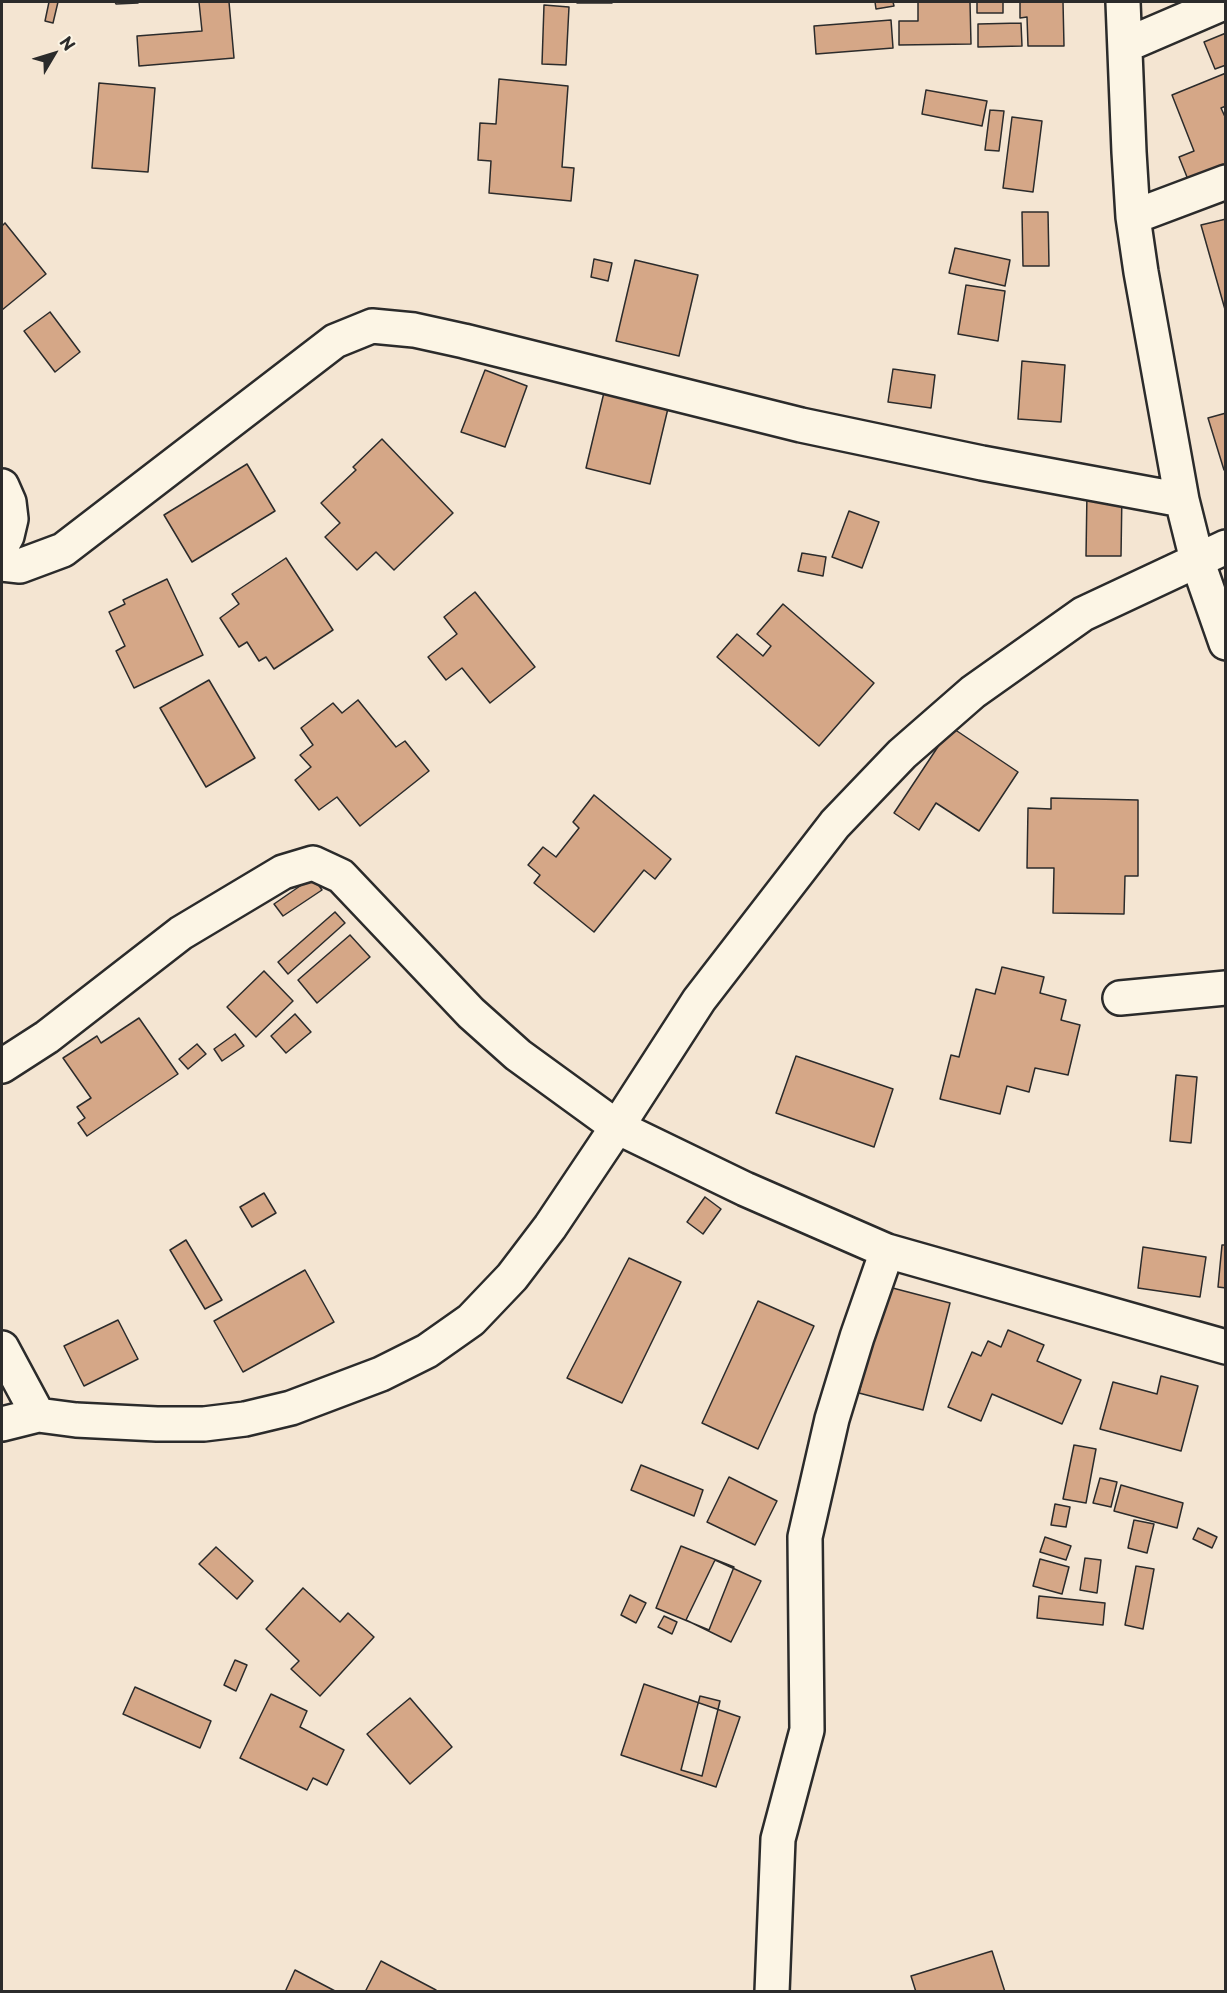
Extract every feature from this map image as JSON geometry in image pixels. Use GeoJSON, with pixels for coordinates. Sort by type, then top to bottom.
{"type":"FeatureCollection","features":[{"type":"Feature","properties":{"kind":"street"},"geometry":{"type":"LineString","coordinates":[[1123,2],[1133,217],[1182,500],[1211,554],[1226,643]]}},
{"type":"Feature","properties":{"kind":"street"},"geometry":{"type":"LineString","coordinates":[[1126,45],[1226,2]]}},
{"type":"Feature","properties":{"kind":"street"},"geometry":{"type":"LineString","coordinates":[[1133,217],[1226,182]]}},
{"type":"Feature","properties":{"kind":"street"},"geometry":{"type":"LineString","coordinates":[[2,564],[20,566],[63,550],[335,341],[372,326],[414,330],[454,339],[801,425],[982,463],[1182,500]]}},
{"type":"Feature","properties":{"kind":"street"},"geometry":{"type":"LineString","coordinates":[[2,486],[9,502],[11,519],[7,536],[2,544]]}},
{"type":"Feature","properties":{"kind":"street"},"geometry":{"type":"LineString","coordinates":[[2,1424],[38,1415],[76,1420],[157,1424],[204,1424],[245,1419],[291,1408],[381,1374],[427,1351],[471,1320],[512,1277],[550,1227],[699,1000],[835,824],[902,754],[973,692],[1083,614],[1211,554]]}},
{"type":"Feature","properties":{"kind":"street"},"geometry":{"type":"LineString","coordinates":[[2,1066],[47,1037],[181,933],[283,872],[313,863],[341,876],[471,1012],[518,1055],[617,1127],[745,1189],[887,1251],[1226,1347]]}},
{"type":"Feature","properties":{"kind":"street"},"geometry":{"type":"LineString","coordinates":[[1120,998],[1226,988]]}},
{"type":"Feature","properties":{"kind":"street"},"geometry":{"type":"LineString","coordinates":[[772,1992],[778,1839],[807,1730],[805,1537],[832,1419],[887,1251]]}},
{"type":"Feature","properties":{"kind":"street"},"geometry":{"type":"LineString","coordinates":[[2,1348],[38,1415]]}},
{"type":"Feature","properties":{"kind":"building"},"geometry":{"type":"Polygon","coordinates":[[[49,2],[58,2],[53,23],[45,21],[49,2]]]}},
{"type":"Feature","properties":{"kind":"building"},"geometry":{"type":"Polygon","coordinates":[[[115,2],[137,2],[138,3],[116,4],[115,2]]]}},
{"type":"Feature","properties":{"kind":"building"},"geometry":{"type":"Polygon","coordinates":[[[199,2],[229,2],[234,58],[139,66],[137,36],[202,31],[199,2]]]}},
{"type":"Feature","properties":{"kind":"building"},"geometry":{"type":"Polygon","coordinates":[[[612,2],[612,3],[577,3],[612,2]]]}},
{"type":"Feature","properties":{"kind":"building"},"geometry":{"type":"Polygon","coordinates":[[[875,2],[893,2],[894,6],[876,9],[875,2]]]}},
{"type":"Feature","properties":{"kind":"building"},"geometry":{"type":"Polygon","coordinates":[[[918,2],[970,2],[971,44],[899,45],[899,21],[918,21],[918,2]]]}},
{"type":"Feature","properties":{"kind":"building"},"geometry":{"type":"Polygon","coordinates":[[[977,2],[1003,2],[1003,13],[977,13],[977,2]]]}},
{"type":"Feature","properties":{"kind":"building"},"geometry":{"type":"Polygon","coordinates":[[[1020,2],[1063,2],[1064,46],[1028,46],[1027,17],[1020,18],[1020,2]]]}},
{"type":"Feature","properties":{"kind":"building"},"geometry":{"type":"Polygon","coordinates":[[[544,5],[569,7],[566,65],[542,64],[544,5]]]}},
{"type":"Feature","properties":{"kind":"building"},"geometry":{"type":"Polygon","coordinates":[[[891,20],[893,48],[816,54],[814,26],[891,20]]]}},
{"type":"Feature","properties":{"kind":"building"},"geometry":{"type":"Polygon","coordinates":[[[1021,23],[1022,46],[978,47],[978,24],[1021,23]]]}},
{"type":"Feature","properties":{"kind":"building"},"geometry":{"type":"Polygon","coordinates":[[[1226,33],[1226,65],[1215,69],[1204,42],[1226,33]]]}},
{"type":"Feature","properties":{"kind":"building"},"geometry":{"type":"Polygon","coordinates":[[[1226,73],[1226,106],[1221,108],[1226,119],[1226,168],[1189,182],[1179,157],[1194,151],[1172,95],[1226,73]]]}},
{"type":"Feature","properties":{"kind":"building"},"geometry":{"type":"Polygon","coordinates":[[[499,79],[568,86],[562,167],[574,168],[571,201],[489,193],[491,161],[478,160],[480,123],[496,124],[499,79]]]}},
{"type":"Feature","properties":{"kind":"building"},"geometry":{"type":"Polygon","coordinates":[[[99,83],[155,88],[148,172],[92,168],[99,83]]]}},
{"type":"Feature","properties":{"kind":"building"},"geometry":{"type":"Polygon","coordinates":[[[926,90],[987,101],[982,126],[922,114],[926,90]]]}},
{"type":"Feature","properties":{"kind":"building"},"geometry":{"type":"Polygon","coordinates":[[[990,110],[1004,111],[999,151],[985,150],[990,110]]]}},
{"type":"Feature","properties":{"kind":"building"},"geometry":{"type":"Polygon","coordinates":[[[1012,117],[1042,121],[1033,192],[1003,188],[1012,117]]]}},
{"type":"Feature","properties":{"kind":"building"},"geometry":{"type":"Polygon","coordinates":[[[1022,212],[1048,212],[1049,266],[1023,266],[1022,212]]]}},
{"type":"Feature","properties":{"kind":"building"},"geometry":{"type":"Polygon","coordinates":[[[1226,219],[1226,313],[1201,225],[1226,219]]]}},
{"type":"Feature","properties":{"kind":"building"},"geometry":{"type":"Polygon","coordinates":[[[5,223],[46,274],[2,310],[2,226],[5,223]]]}},
{"type":"Feature","properties":{"kind":"building"},"geometry":{"type":"Polygon","coordinates":[[[955,248],[1010,260],[1005,286],[949,273],[955,248]]]}},
{"type":"Feature","properties":{"kind":"building"},"geometry":{"type":"Polygon","coordinates":[[[594,259],[612,263],[608,281],[591,277],[594,259]]]}},
{"type":"Feature","properties":{"kind":"building"},"geometry":{"type":"Polygon","coordinates":[[[635,260],[698,275],[679,356],[616,341],[635,260]]]}},
{"type":"Feature","properties":{"kind":"building"},"geometry":{"type":"Polygon","coordinates":[[[966,285],[1005,291],[998,341],[958,334],[966,285]]]}},
{"type":"Feature","properties":{"kind":"building"},"geometry":{"type":"Polygon","coordinates":[[[50,312],[80,352],[55,372],[24,331],[50,312]]]}},
{"type":"Feature","properties":{"kind":"building"},"geometry":{"type":"Polygon","coordinates":[[[1022,361],[1065,365],[1061,422],[1018,419],[1022,361]]]}},
{"type":"Feature","properties":{"kind":"building"},"geometry":{"type":"Polygon","coordinates":[[[893,369],[935,375],[931,408],[888,402],[893,369]]]}},
{"type":"Feature","properties":{"kind":"building"},"geometry":{"type":"Polygon","coordinates":[[[485,370],[527,386],[505,447],[461,432],[485,370]]]}},
{"type":"Feature","properties":{"kind":"building"},"geometry":{"type":"Polygon","coordinates":[[[606,384],[670,400],[650,484],[586,468],[606,384]]]}},
{"type":"Feature","properties":{"kind":"building"},"geometry":{"type":"Polygon","coordinates":[[[1226,413],[1226,469],[1224,470],[1208,418],[1226,413]]]}},
{"type":"Feature","properties":{"kind":"building"},"geometry":{"type":"Polygon","coordinates":[[[382,439],[453,513],[394,570],[376,552],[357,570],[325,537],[340,523],[321,503],[356,470],[353,467],[382,439]]]}},
{"type":"Feature","properties":{"kind":"building"},"geometry":{"type":"Polygon","coordinates":[[[247,464],[275,511],[192,562],[164,515],[247,464]]]}},
{"type":"Feature","properties":{"kind":"building"},"geometry":{"type":"Polygon","coordinates":[[[1087,491],[1122,491],[1121,556],[1086,556],[1087,491]]]}},
{"type":"Feature","properties":{"kind":"building"},"geometry":{"type":"Polygon","coordinates":[[[849,511],[879,522],[862,568],[832,557],[849,511]]]}},
{"type":"Feature","properties":{"kind":"building"},"geometry":{"type":"Polygon","coordinates":[[[802,553],[826,557],[823,576],[798,571],[802,553]]]}},
{"type":"Feature","properties":{"kind":"building"},"geometry":{"type":"Polygon","coordinates":[[[286,558],[333,630],[274,669],[266,657],[259,661],[247,642],[239,647],[220,618],[239,604],[232,594],[286,558]]]}},
{"type":"Feature","properties":{"kind":"building"},"geometry":{"type":"Polygon","coordinates":[[[167,579],[203,655],[134,688],[116,651],[125,646],[109,612],[125,604],[123,600],[167,579]]]}},
{"type":"Feature","properties":{"kind":"building"},"geometry":{"type":"Polygon","coordinates":[[[475,592],[535,667],[490,703],[462,668],[446,680],[428,657],[457,634],[444,617],[475,592]]]}},
{"type":"Feature","properties":{"kind":"building"},"geometry":{"type":"Polygon","coordinates":[[[783,604],[874,683],[819,746],[717,657],[737,634],[763,656],[771,646],[757,634],[783,604]]]}},
{"type":"Feature","properties":{"kind":"building"},"geometry":{"type":"Polygon","coordinates":[[[209,680],[255,758],[206,787],[160,708],[209,680]]]}},
{"type":"Feature","properties":{"kind":"building"},"geometry":{"type":"Polygon","coordinates":[[[358,700],[396,747],[405,741],[429,771],[360,826],[337,797],[319,810],[295,780],[311,767],[300,755],[313,745],[301,728],[333,703],[342,713],[358,700]]]}},
{"type":"Feature","properties":{"kind":"building"},"geometry":{"type":"Polygon","coordinates":[[[951,727],[1018,772],[979,831],[936,803],[919,830],[894,813],[951,727]]]}},
{"type":"Feature","properties":{"kind":"building"},"geometry":{"type":"Polygon","coordinates":[[[594,795],[671,859],[655,879],[644,870],[594,932],[534,883],[540,875],[528,865],[543,847],[556,857],[579,828],[573,822],[594,795]]]}},
{"type":"Feature","properties":{"kind":"building"},"geometry":{"type":"Polygon","coordinates":[[[1051,798],[1138,800],[1138,876],[1125,876],[1124,914],[1053,913],[1054,868],[1027,868],[1028,808],[1051,809],[1051,798]]]}},
{"type":"Feature","properties":{"kind":"building"},"geometry":{"type":"Polygon","coordinates":[[[313,877],[322,890],[283,916],[274,904],[313,877]]]}},
{"type":"Feature","properties":{"kind":"building"},"geometry":{"type":"Polygon","coordinates":[[[335,912],[345,923],[288,974],[278,962],[335,912]]]}},
{"type":"Feature","properties":{"kind":"building"},"geometry":{"type":"Polygon","coordinates":[[[350,935],[370,957],[317,1003],[298,980],[350,935]]]}},
{"type":"Feature","properties":{"kind":"building"},"geometry":{"type":"Polygon","coordinates":[[[1002,967],[1044,977],[1040,993],[1066,1000],[1061,1020],[1080,1025],[1068,1075],[1035,1068],[1029,1092],[1007,1086],[1000,1114],[940,1099],[951,1055],[959,1057],[976,989],[995,994],[1002,967]]]}},
{"type":"Feature","properties":{"kind":"building"},"geometry":{"type":"Polygon","coordinates":[[[264,971],[293,1001],[256,1037],[227,1007],[264,971]]]}},
{"type":"Feature","properties":{"kind":"building"},"geometry":{"type":"Polygon","coordinates":[[[295,1014],[311,1032],[286,1053],[271,1036],[295,1014]]]}},
{"type":"Feature","properties":{"kind":"building"},"geometry":{"type":"Polygon","coordinates":[[[139,1018],[178,1074],[87,1136],[78,1123],[85,1118],[77,1107],[91,1098],[63,1058],[97,1036],[101,1043],[139,1018]]]}},
{"type":"Feature","properties":{"kind":"building"},"geometry":{"type":"Polygon","coordinates":[[[235,1034],[244,1046],[222,1061],[214,1049],[235,1034]]]}},
{"type":"Feature","properties":{"kind":"building"},"geometry":{"type":"Polygon","coordinates":[[[197,1044],[206,1054],[188,1069],[179,1059],[197,1044]]]}},
{"type":"Feature","properties":{"kind":"building"},"geometry":{"type":"Polygon","coordinates":[[[796,1056],[893,1089],[874,1147],[776,1113],[796,1056]]]}},
{"type":"Feature","properties":{"kind":"building"},"geometry":{"type":"Polygon","coordinates":[[[1176,1075],[1197,1077],[1191,1143],[1170,1141],[1176,1075]]]}},
{"type":"Feature","properties":{"kind":"building"},"geometry":{"type":"Polygon","coordinates":[[[264,1193],[276,1213],[252,1227],[240,1207],[264,1193]]]}},
{"type":"Feature","properties":{"kind":"building"},"geometry":{"type":"Polygon","coordinates":[[[705,1197],[721,1209],[703,1234],[687,1222],[705,1197]]]}},
{"type":"Feature","properties":{"kind":"building"},"geometry":{"type":"Polygon","coordinates":[[[186,1240],[222,1300],[205,1309],[170,1250],[186,1240]]]}},
{"type":"Feature","properties":{"kind":"building"},"geometry":{"type":"Polygon","coordinates":[[[1222,1245],[1226,1245],[1226,1288],[1218,1287],[1222,1245]]]}},
{"type":"Feature","properties":{"kind":"building"},"geometry":{"type":"Polygon","coordinates":[[[1143,1247],[1206,1257],[1200,1297],[1138,1288],[1143,1247]]]}},
{"type":"Feature","properties":{"kind":"building"},"geometry":{"type":"Polygon","coordinates":[[[629,1258],[681,1282],[622,1403],[567,1378],[629,1258]]]}},
{"type":"Feature","properties":{"kind":"building"},"geometry":{"type":"Polygon","coordinates":[[[305,1270],[334,1322],[243,1372],[214,1321],[305,1270]]]}},
{"type":"Feature","properties":{"kind":"building"},"geometry":{"type":"Polygon","coordinates":[[[885,1286],[950,1303],[923,1410],[859,1393],[885,1286]]]}},
{"type":"Feature","properties":{"kind":"building"},"geometry":{"type":"Polygon","coordinates":[[[758,1301],[814,1326],[758,1449],[702,1423],[758,1301]]]}},
{"type":"Feature","properties":{"kind":"building"},"geometry":{"type":"Polygon","coordinates":[[[118,1320],[138,1359],[84,1386],[64,1346],[118,1320]]]}},
{"type":"Feature","properties":{"kind":"building"},"geometry":{"type":"Polygon","coordinates":[[[1008,1330],[1044,1345],[1037,1361],[1081,1380],[1062,1424],[992,1394],[981,1421],[948,1407],[972,1352],[981,1356],[988,1341],[1001,1347],[1008,1330]]]}},
{"type":"Feature","properties":{"kind":"building"},"geometry":{"type":"Polygon","coordinates":[[[1161,1376],[1198,1386],[1181,1451],[1100,1429],[1113,1382],[1157,1394],[1161,1376]]]}},
{"type":"Feature","properties":{"kind":"building"},"geometry":{"type":"Polygon","coordinates":[[[1074,1445],[1096,1449],[1086,1503],[1063,1499],[1074,1445]]]}},
{"type":"Feature","properties":{"kind":"building"},"geometry":{"type":"Polygon","coordinates":[[[641,1465],[703,1490],[694,1516],[631,1490],[641,1465]]]}},
{"type":"Feature","properties":{"kind":"building"},"geometry":{"type":"Polygon","coordinates":[[[729,1477],[777,1501],[755,1545],[707,1522],[729,1477]]]}},
{"type":"Feature","properties":{"kind":"building"},"geometry":{"type":"Polygon","coordinates":[[[1100,1478],[1117,1482],[1111,1507],[1093,1503],[1100,1478]]]}},
{"type":"Feature","properties":{"kind":"building"},"geometry":{"type":"Polygon","coordinates":[[[1121,1485],[1183,1503],[1177,1528],[1114,1511],[1121,1485]]]}},
{"type":"Feature","properties":{"kind":"building"},"geometry":{"type":"Polygon","coordinates":[[[1055,1504],[1070,1507],[1066,1527],[1051,1525],[1055,1504]]]}},
{"type":"Feature","properties":{"kind":"building"},"geometry":{"type":"Polygon","coordinates":[[[1134,1520],[1154,1524],[1147,1553],[1128,1548],[1134,1520]]]}},
{"type":"Feature","properties":{"kind":"building"},"geometry":{"type":"Polygon","coordinates":[[[1198,1528],[1217,1537],[1212,1548],[1193,1539],[1198,1528]]]}},
{"type":"Feature","properties":{"kind":"building"},"geometry":{"type":"Polygon","coordinates":[[[1045,1537],[1071,1546],[1066,1560],[1040,1552],[1045,1537]]]}},
{"type":"Feature","properties":{"kind":"building"},"geometry":{"type":"Polygon","coordinates":[[[681,1546],[734,1567],[709,1630],[656,1608],[681,1546]]]}},
{"type":"Feature","properties":{"kind":"building"},"geometry":{"type":"Polygon","coordinates":[[[216,1547],[253,1581],[237,1599],[199,1564],[216,1547]]]}},
{"type":"Feature","properties":{"kind":"building"},"geometry":{"type":"Polygon","coordinates":[[[1085,1558],[1101,1560],[1097,1593],[1080,1590],[1085,1558]]]}},
{"type":"Feature","properties":{"kind":"building"},"geometry":{"type":"Polygon","coordinates":[[[1040,1559],[1069,1567],[1062,1594],[1033,1586],[1040,1559]]]}},
{"type":"Feature","properties":{"kind":"building"},"geometry":{"type":"Polygon","coordinates":[[[715,1560],[761,1581],[731,1642],[686,1620],[715,1560]]]}},
{"type":"Feature","properties":{"kind":"building"},"geometry":{"type":"Polygon","coordinates":[[[1136,1566],[1154,1569],[1143,1629],[1125,1625],[1136,1566]]]}},
{"type":"Feature","properties":{"kind":"building"},"geometry":{"type":"Polygon","coordinates":[[[303,1588],[340,1622],[348,1613],[374,1637],[320,1696],[291,1669],[299,1661],[266,1629],[303,1588]]]}},
{"type":"Feature","properties":{"kind":"building"},"geometry":{"type":"Polygon","coordinates":[[[630,1595],[646,1603],[636,1623],[621,1615],[630,1595]]]}},
{"type":"Feature","properties":{"kind":"building"},"geometry":{"type":"Polygon","coordinates":[[[1039,1596],[1105,1603],[1103,1625],[1037,1618],[1039,1596]]]}},
{"type":"Feature","properties":{"kind":"building"},"geometry":{"type":"Polygon","coordinates":[[[664,1616],[677,1622],[672,1634],[658,1627],[664,1616]]]}},
{"type":"Feature","properties":{"kind":"building"},"geometry":{"type":"Polygon","coordinates":[[[235,1660],[247,1665],[236,1691],[224,1685],[235,1660]]]}},
{"type":"Feature","properties":{"kind":"building"},"geometry":{"type":"Polygon","coordinates":[[[644,1684],[740,1717],[716,1787],[621,1755],[644,1684]]]}},
{"type":"Feature","properties":{"kind":"building"},"geometry":{"type":"Polygon","coordinates":[[[135,1687],[211,1721],[200,1748],[123,1714],[135,1687]]]}},
{"type":"Feature","properties":{"kind":"building"},"geometry":{"type":"Polygon","coordinates":[[[271,1694],[307,1711],[300,1727],[344,1750],[327,1785],[313,1778],[307,1790],[240,1758],[271,1694]]]}},
{"type":"Feature","properties":{"kind":"building"},"geometry":{"type":"Polygon","coordinates":[[[700,1696],[720,1701],[702,1776],[681,1770],[700,1696]]]}},
{"type":"Feature","properties":{"kind":"building"},"geometry":{"type":"Polygon","coordinates":[[[410,1698],[452,1747],[410,1784],[367,1734],[410,1698]]]}},
{"type":"Feature","properties":{"kind":"building"},"geometry":{"type":"Polygon","coordinates":[[[992,1951],[1005,1992],[916,1992],[911,1976],[992,1951]]]}},
{"type":"Feature","properties":{"kind":"building"},"geometry":{"type":"Polygon","coordinates":[[[381,1961],[436,1990],[435,1992],[365,1992],[381,1961]]]}},
{"type":"Feature","properties":{"kind":"building"},"geometry":{"type":"Polygon","coordinates":[[[295,1970],[337,1992],[285,1992],[295,1970]]]}}]}
